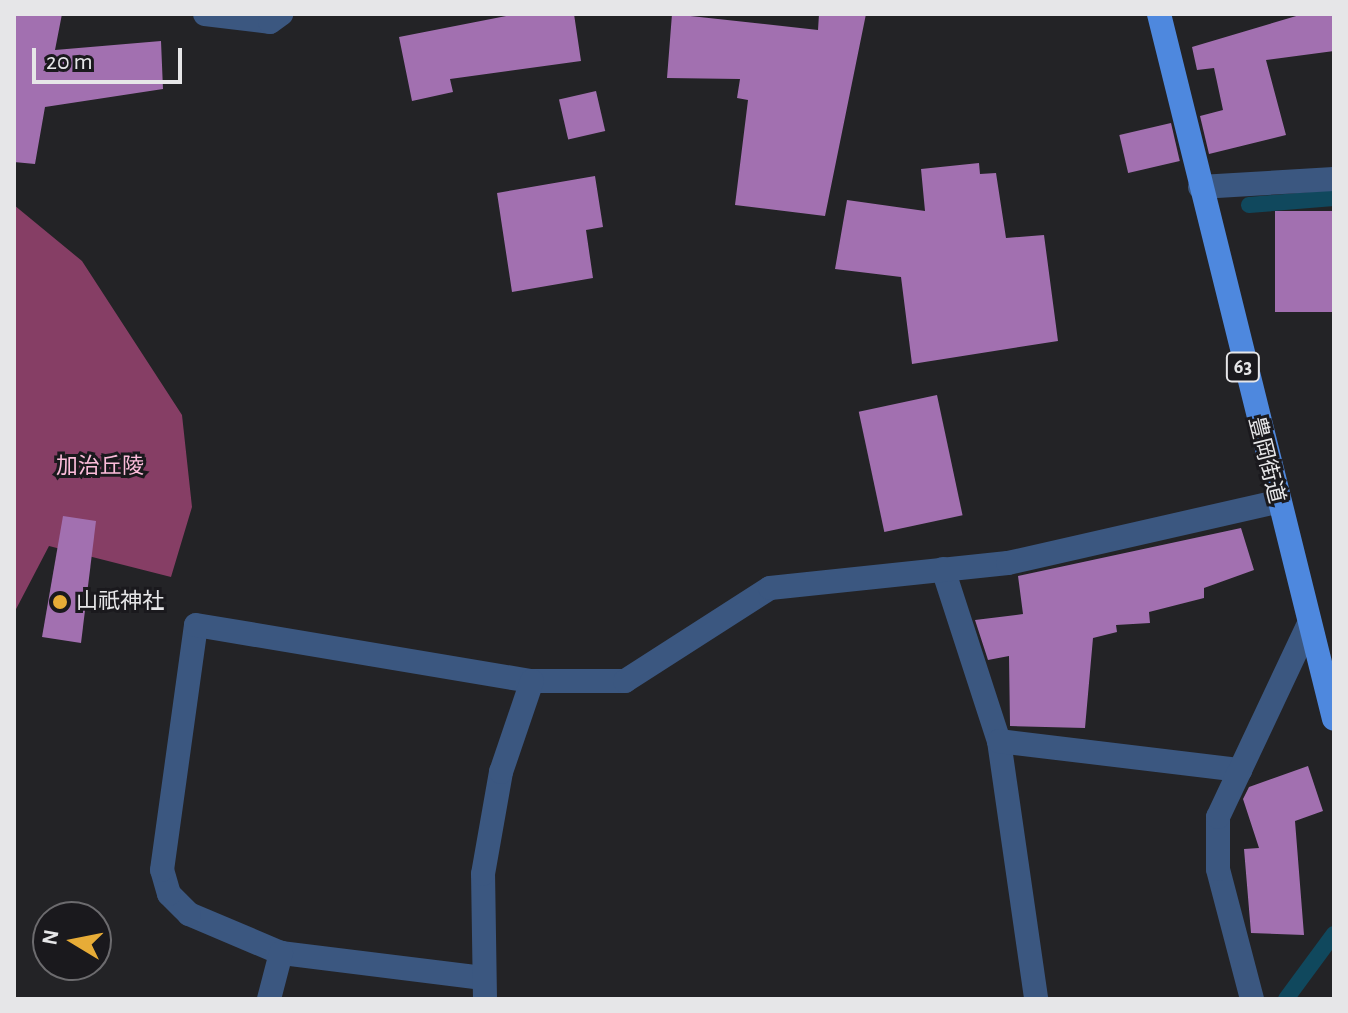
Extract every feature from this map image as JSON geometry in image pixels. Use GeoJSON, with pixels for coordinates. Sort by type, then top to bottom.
{"type":"FeatureCollection","features":[{"type":"Feature","properties":{"kind":"main road","name":"豊岡街道"},"geometry":{"type":"LineString","coordinates":[[1159,14],[1307,628],[1330,694],[1334,719]]}},
{"type":"Feature","properties":{"kind":"street"},"geometry":{"type":"LineString","coordinates":[[205,14],[270,22],[281,14]]}},
{"type":"Feature","properties":{"kind":"street"},"geometry":{"type":"LineString","coordinates":[[1200,187],[1334,179]]}},
{"type":"Feature","properties":{"kind":"street"},"geometry":{"type":"LineString","coordinates":[[532,681],[501,772],[483,874],[484,988],[281,953],[189,914],[169,894],[162,870],[196,625],[532,681],[625,681],[770,588],[943,569],[1158,535],[1277,502]]}},
{"type":"Feature","properties":{"kind":"street"},"geometry":{"type":"LineString","coordinates":[[943,569],[999,741],[1036,999]]}},
{"type":"Feature","properties":{"kind":"street"},"geometry":{"type":"LineString","coordinates":[[1252,999],[1218,869],[1218,817],[1307,628]]}},
{"type":"Feature","properties":{"kind":"street"},"geometry":{"type":"LineString","coordinates":[[999,741],[1240,770]]}},
{"type":"Feature","properties":{"kind":"street"},"geometry":{"type":"LineString","coordinates":[[269,999],[281,953]]}},
{"type":"Feature","properties":{"kind":"green space","name":"加治丘陵"},"geometry":{"type":"Polygon","coordinates":[[[14,205],[82,261],[182,415],[192,507],[171,577],[49,546],[14,613],[14,205]]]}},
{"type":"Feature","properties":{"kind":"building"},"geometry":{"type":"Polygon","coordinates":[[[14,14],[62,14],[55,50],[161,41],[163,89],[45,107],[35,164],[14,162],[14,14]]]}},
{"type":"Feature","properties":{"kind":"building"},"geometry":{"type":"Polygon","coordinates":[[[517,14],[574,14],[581,61],[450,79],[453,92],[412,101],[399,37],[517,14]]]}},
{"type":"Feature","properties":{"kind":"building"},"geometry":{"type":"Polygon","coordinates":[[[672,14],[818,30],[819,14],[866,14],[825,216],[735,205],[748,100],[737,98],[740,79],[667,78],[672,14]]]}},
{"type":"Feature","properties":{"kind":"building"},"geometry":{"type":"Polygon","coordinates":[[[1303,14],[1332,14],[1334,51],[1266,60],[1286,135],[1209,154],[1200,116],[1223,110],[1214,68],[1197,70],[1192,47],[1303,14]]]}},
{"type":"Feature","properties":{"kind":"building"},"geometry":{"type":"Polygon","coordinates":[[[596,91],[605,131],[568,139],[559,100],[596,91]]]}},
{"type":"Feature","properties":{"kind":"building"},"geometry":{"type":"Polygon","coordinates":[[[1171,123],[1180,161],[1128,173],[1119,135],[1171,123]]]}},
{"type":"Feature","properties":{"kind":"building"},"geometry":{"type":"Polygon","coordinates":[[[979,163],[980,174],[996,173],[1006,238],[1044,235],[1058,341],[912,364],[901,277],[835,269],[847,200],[925,211],[921,169],[979,163]]]}},
{"type":"Feature","properties":{"kind":"building"},"geometry":{"type":"Polygon","coordinates":[[[595,176],[603,227],[586,230],[593,278],[512,292],[497,193],[595,176]]]}},
{"type":"Feature","properties":{"kind":"building"},"geometry":{"type":"Polygon","coordinates":[[[1275,211],[1334,211],[1334,312],[1275,312],[1275,211]]]}},
{"type":"Feature","properties":{"kind":"building"},"geometry":{"type":"Polygon","coordinates":[[[937,395],[963,515],[884,532],[859,412],[937,395]]]}},
{"type":"Feature","properties":{"kind":"building","name":"山祇神社"},"geometry":{"type":"Polygon","coordinates":[[[63,516],[96,521],[81,643],[42,637],[63,516]]]}},
{"type":"Feature","properties":{"kind":"building"},"geometry":{"type":"Polygon","coordinates":[[[1241,528],[1254,570],[1204,588],[1204,598],[1149,612],[1150,623],[1116,625],[1117,632],[1093,638],[1085,728],[1010,726],[1009,656],[988,660],[975,620],[1023,614],[1018,576],[1241,528]]]}},
{"type":"Feature","properties":{"kind":"building"},"geometry":{"type":"Polygon","coordinates":[[[1308,766],[1323,811],[1295,821],[1304,935],[1251,933],[1244,849],[1259,848],[1243,799],[1249,787],[1308,766]]]}},
{"type":"Feature","properties":{"kind":"waterway"},"geometry":{"type":"LineString","coordinates":[[1249,205],[1334,198]]}},
{"type":"Feature","properties":{"kind":"waterway"},"geometry":{"type":"LineString","coordinates":[[1286,999],[1334,934]]}},
{"type":"Feature","properties":{"kind":"place","name":"山祇神社"},"geometry":{"type":"Point","coordinates":[60,602]}}]}
